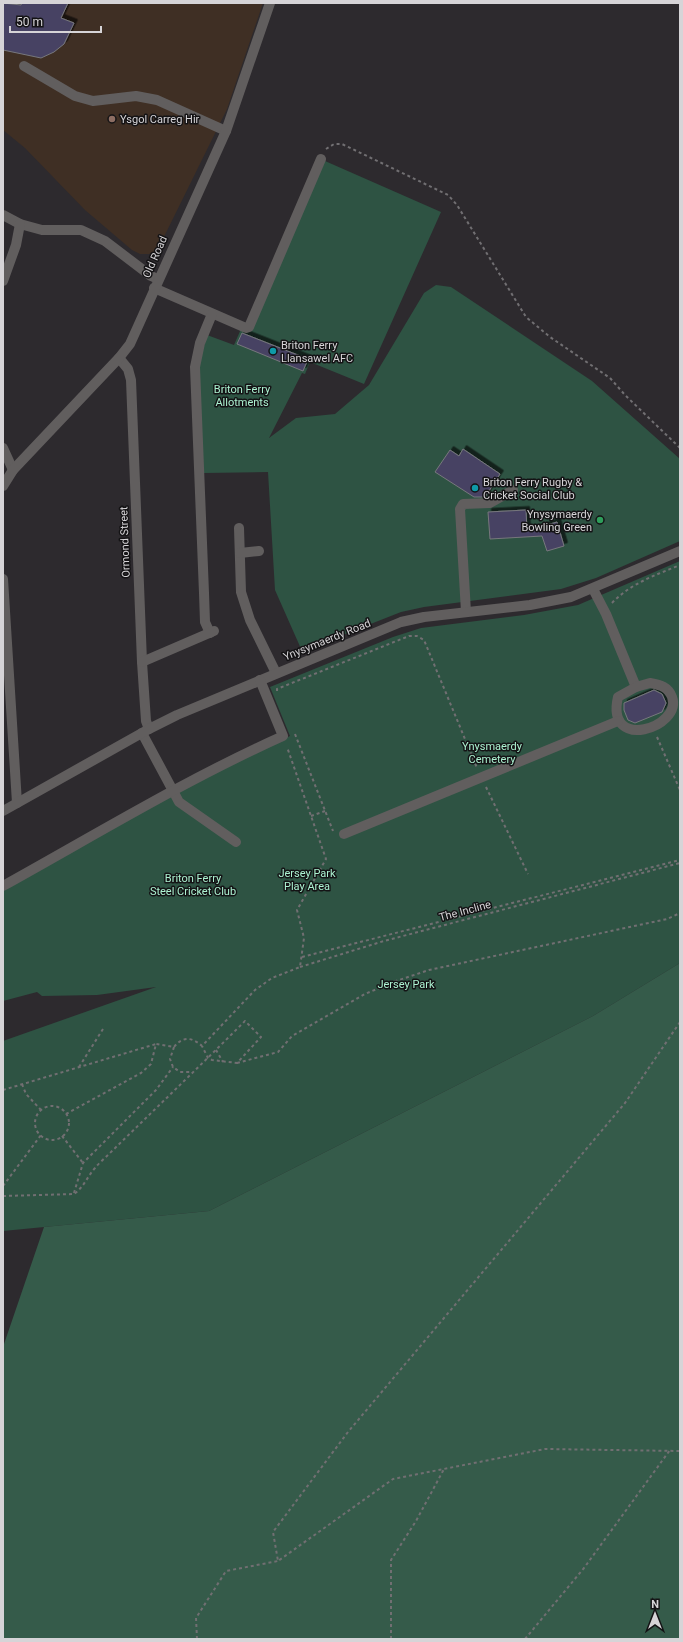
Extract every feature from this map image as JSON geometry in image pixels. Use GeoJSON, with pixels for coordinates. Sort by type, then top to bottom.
{"type":"FeatureCollection","features":[{"type":"Feature","properties":{"kind":"street","name":"Old Road"},"geometry":{"type":"LineString","coordinates":[[3,486],[13,470],[119,358],[130,344],[226,131],[270,3]]}},
{"type":"Feature","properties":{"kind":"street"},"geometry":{"type":"LineString","coordinates":[[24,66],[75,96],[93,101],[136,96],[156,100],[226,131]]}},
{"type":"Feature","properties":{"kind":"street"},"geometry":{"type":"LineString","coordinates":[[3,215],[20,224],[42,230],[81,230],[105,241],[156,284],[212,314],[246,328],[249,327],[321,158]]}},
{"type":"Feature","properties":{"kind":"street"},"geometry":{"type":"LineString","coordinates":[[3,281],[16,245],[20,224]]}},
{"type":"Feature","properties":{"kind":"street"},"geometry":{"type":"LineString","coordinates":[[142,662],[212,632],[205,622],[196,367],[200,343],[212,314]]}},
{"type":"Feature","properties":{"kind":"street","name":"Ormond Street"},"geometry":{"type":"LineString","coordinates":[[119,358],[128,369],[131,380],[146,731],[172,792],[179,802],[236,842]]}},
{"type":"Feature","properties":{"kind":"street"},"geometry":{"type":"LineString","coordinates":[[3,448],[13,470]]}},
{"type":"Feature","properties":{"kind":"street"},"geometry":{"type":"LineString","coordinates":[[466,612],[460,509],[463,504],[490,503],[513,490]]}},
{"type":"Feature","properties":{"kind":"street"},"geometry":{"type":"LineString","coordinates":[[239,528],[241,592],[250,620],[276,673]]}},
{"type":"Feature","properties":{"kind":"street"},"geometry":{"type":"LineString","coordinates":[[240,553],[259,551]]}},
{"type":"Feature","properties":{"kind":"street","name":"Ynysymaerdy Road"},"geometry":{"type":"LineString","coordinates":[[3,811],[146,731],[276,673],[401,622],[424,617],[530,605],[571,597],[680,551]]}},
{"type":"Feature","properties":{"kind":"street"},"geometry":{"type":"LineString","coordinates":[[3,579],[17,803]]}},
{"type":"Feature","properties":{"kind":"street"},"geometry":{"type":"LineString","coordinates":[[593,589],[606,614],[636,687]]}},
{"type":"Feature","properties":{"kind":"street"},"geometry":{"type":"LineString","coordinates":[[3,886],[172,792],[245,753],[283,736],[260,680]]}},
{"type":"Feature","properties":{"kind":"street"},"geometry":{"type":"LineString","coordinates":[[650,683],[662,685],[676,695],[673,701],[672,713],[668,718],[642,731],[630,730],[618,721],[615,710],[618,697],[636,687],[650,683]]}},
{"type":"Feature","properties":{"kind":"street"},"geometry":{"type":"LineString","coordinates":[[344,834],[618,721]]}},
{"type":"Feature","properties":{"kind":"path"},"geometry":{"type":"LineString","coordinates":[[321,158],[326,149],[334,144],[342,144],[448,195],[456,205],[526,317],[550,337],[610,378],[625,395],[680,448]]}},
{"type":"Feature","properties":{"kind":"path"},"geometry":{"type":"LineString","coordinates":[[606,614],[612,603],[621,594],[634,585],[680,565]]}},
{"type":"Feature","properties":{"kind":"path"},"geometry":{"type":"LineString","coordinates":[[280,696],[277,689],[409,636],[417,636],[424,640],[481,777],[528,874]]}},
{"type":"Feature","properties":{"kind":"path"},"geometry":{"type":"LineString","coordinates":[[652,726],[680,790]]}},
{"type":"Feature","properties":{"kind":"path"},"geometry":{"type":"LineString","coordinates":[[294,732],[334,832],[344,834]]}},
{"type":"Feature","properties":{"kind":"path"},"geometry":{"type":"LineString","coordinates":[[283,736],[326,859],[297,910],[304,938],[300,967]]}},
{"type":"Feature","properties":{"kind":"path"},"geometry":{"type":"LineString","coordinates":[[311,816],[326,811]]}},
{"type":"Feature","properties":{"kind":"path"},"geometry":{"type":"LineString","coordinates":[[302,957],[680,860]]}},
{"type":"Feature","properties":{"kind":"path","name":"The Incline"},"geometry":{"type":"LineString","coordinates":[[202,1046],[255,990],[272,978],[300,967],[384,941],[680,863]]}},
{"type":"Feature","properties":{"kind":"path"},"geometry":{"type":"LineString","coordinates":[[193,1072],[180,1072],[173,1067],[170,1059],[174,1047],[180,1040],[188,1038],[196,1040],[202,1046],[208,1058],[237,1064],[278,1052],[292,1036],[365,994],[396,981],[429,970],[667,919],[680,913]]}},
{"type":"Feature","properties":{"kind":"path"},"geometry":{"type":"LineString","coordinates":[[3,1196],[74,1194],[82,1189],[95,1168],[245,1021],[261,1037],[237,1064]]}},
{"type":"Feature","properties":{"kind":"path"},"geometry":{"type":"LineString","coordinates":[[278,1560],[274,1532],[348,1432],[625,1103],[680,1022]]}},
{"type":"Feature","properties":{"kind":"path"},"geometry":{"type":"LineString","coordinates":[[79,1067],[103,1029]]}},
{"type":"Feature","properties":{"kind":"path"},"geometry":{"type":"LineString","coordinates":[[3,1090],[156,1044],[174,1047]]}},
{"type":"Feature","properties":{"kind":"path"},"geometry":{"type":"LineString","coordinates":[[66,1114],[141,1073],[151,1064],[156,1044]]}},
{"type":"Feature","properties":{"kind":"path"},"geometry":{"type":"LineString","coordinates":[[216,1050],[224,1062]]}},
{"type":"Feature","properties":{"kind":"path"},"geometry":{"type":"LineString","coordinates":[[74,1194],[83,1163],[156,1090],[173,1067]]}},
{"type":"Feature","properties":{"kind":"path"},"geometry":{"type":"LineString","coordinates":[[22,1084],[26,1094],[41,1110]]}},
{"type":"Feature","properties":{"kind":"path"},"geometry":{"type":"LineString","coordinates":[[52,1106],[62,1110],[66,1114],[68,1124],[67,1130],[62,1136],[50,1139],[41,1135],[35,1125],[35,1120],[41,1110],[52,1106]]}},
{"type":"Feature","properties":{"kind":"path"},"geometry":{"type":"LineString","coordinates":[[3,1186],[41,1135]]}},
{"type":"Feature","properties":{"kind":"path"},"geometry":{"type":"LineString","coordinates":[[62,1136],[83,1163]]}},
{"type":"Feature","properties":{"kind":"path"},"geometry":{"type":"LineString","coordinates":[[197,1639],[196,1618],[226,1571],[278,1560],[393,1479],[545,1449],[680,1451]]}},
{"type":"Feature","properties":{"kind":"path"},"geometry":{"type":"LineString","coordinates":[[525,1639],[584,1568],[670,1450]]}},
{"type":"Feature","properties":{"kind":"path"},"geometry":{"type":"LineString","coordinates":[[391,1639],[391,1560],[416,1521],[444,1469]]}},
{"type":"Feature","properties":{"kind":"shaded area","name":"Ysgol Carreg Hir"},"geometry":{"type":"Polygon","coordinates":[[[3,3],[263,3],[227,109],[157,251],[149,254],[140,254],[132,250],[85,210],[25,148],[3,130],[3,3]]]}},
{"type":"Feature","properties":{"kind":"green space","name":"Briton Ferry Allotments"},"geometry":{"type":"Polygon","coordinates":[[[325,161],[441,212],[364,384],[310,362],[305,374],[302,373],[269,438],[296,418],[335,414],[369,385],[424,293],[436,285],[451,287],[592,381],[680,459],[680,541],[596,578],[561,589],[424,607],[401,612],[302,651],[275,590],[268,472],[203,473],[198,367],[207,335],[234,345],[241,329],[248,332],[325,161]]]}},
{"type":"Feature","properties":{"kind":"green space"},"geometry":{"type":"Polygon","coordinates":[[[680,561],[680,963],[593,1016],[209,1211],[3,1231],[3,1041],[156,987],[97,995],[42,996],[37,992],[3,1001],[3,890],[181,791],[253,753],[290,736],[270,687],[393,637],[421,628],[524,615],[578,605],[680,561]]]}},
{"type":"Feature","properties":{"kind":"green space"},"geometry":{"type":"Polygon","coordinates":[[[680,963],[680,1639],[3,1639],[3,1347],[44,1227],[209,1211],[593,1016],[680,963]]]}},
{"type":"Feature","properties":{"kind":"building"},"geometry":{"type":"Polygon","coordinates":[[[3,3],[21,5],[22,3],[68,3],[61,18],[74,23],[64,44],[54,52],[41,58],[3,50],[3,3]]]}},
{"type":"Feature","properties":{"kind":"building","name":"Briton Ferry Llansawel AFC"},"geometry":{"type":"Polygon","coordinates":[[[242,333],[308,359],[303,371],[237,344],[242,333]]]}},
{"type":"Feature","properties":{"kind":"building","name":"Briton Ferry Rugby & Cricket Social Club"},"geometry":{"type":"Polygon","coordinates":[[[463,449],[500,474],[485,497],[474,497],[435,472],[450,450],[459,456],[463,449]]]}},
{"type":"Feature","properties":{"kind":"building"},"geometry":{"type":"Polygon","coordinates":[[[526,510],[527,531],[557,522],[564,546],[547,551],[542,536],[490,539],[488,512],[526,510]]]}},
{"type":"Feature","properties":{"kind":"building"},"geometry":{"type":"Polygon","coordinates":[[[654,690],[662,694],[666,703],[662,712],[635,723],[628,720],[624,710],[624,703],[654,690]]]}},
{"type":"Feature","properties":{"kind":"place","name":"Ysgol Carreg Hir"},"geometry":{"type":"Point","coordinates":[112,119]}},
{"type":"Feature","properties":{"kind":"place","name":"Briton Ferry Llansawel AFC"},"geometry":{"type":"Point","coordinates":[273,351]}},
{"type":"Feature","properties":{"kind":"place","name":"Briton Ferry Rugby & Cricket Social Club"},"geometry":{"type":"Point","coordinates":[475,488]}},
{"type":"Feature","properties":{"kind":"place","name":"Ynysymaerdy Bowling Green"},"geometry":{"type":"Point","coordinates":[600,520]}},
{"type":"Feature","properties":{"kind":"park label","name":"Ynysmaerdy Cemetery"},"geometry":{"type":"Point","coordinates":[492,752]}},
{"type":"Feature","properties":{"kind":"park label","name":"Jersey Park Play Area"},"geometry":{"type":"Point","coordinates":[307,879]}},
{"type":"Feature","properties":{"kind":"park label","name":"Briton Ferry Steel Cricket Club"},"geometry":{"type":"Point","coordinates":[193,884]}},
{"type":"Feature","properties":{"kind":"park label","name":"Jersey Park"},"geometry":{"type":"Point","coordinates":[406,984]}}]}
